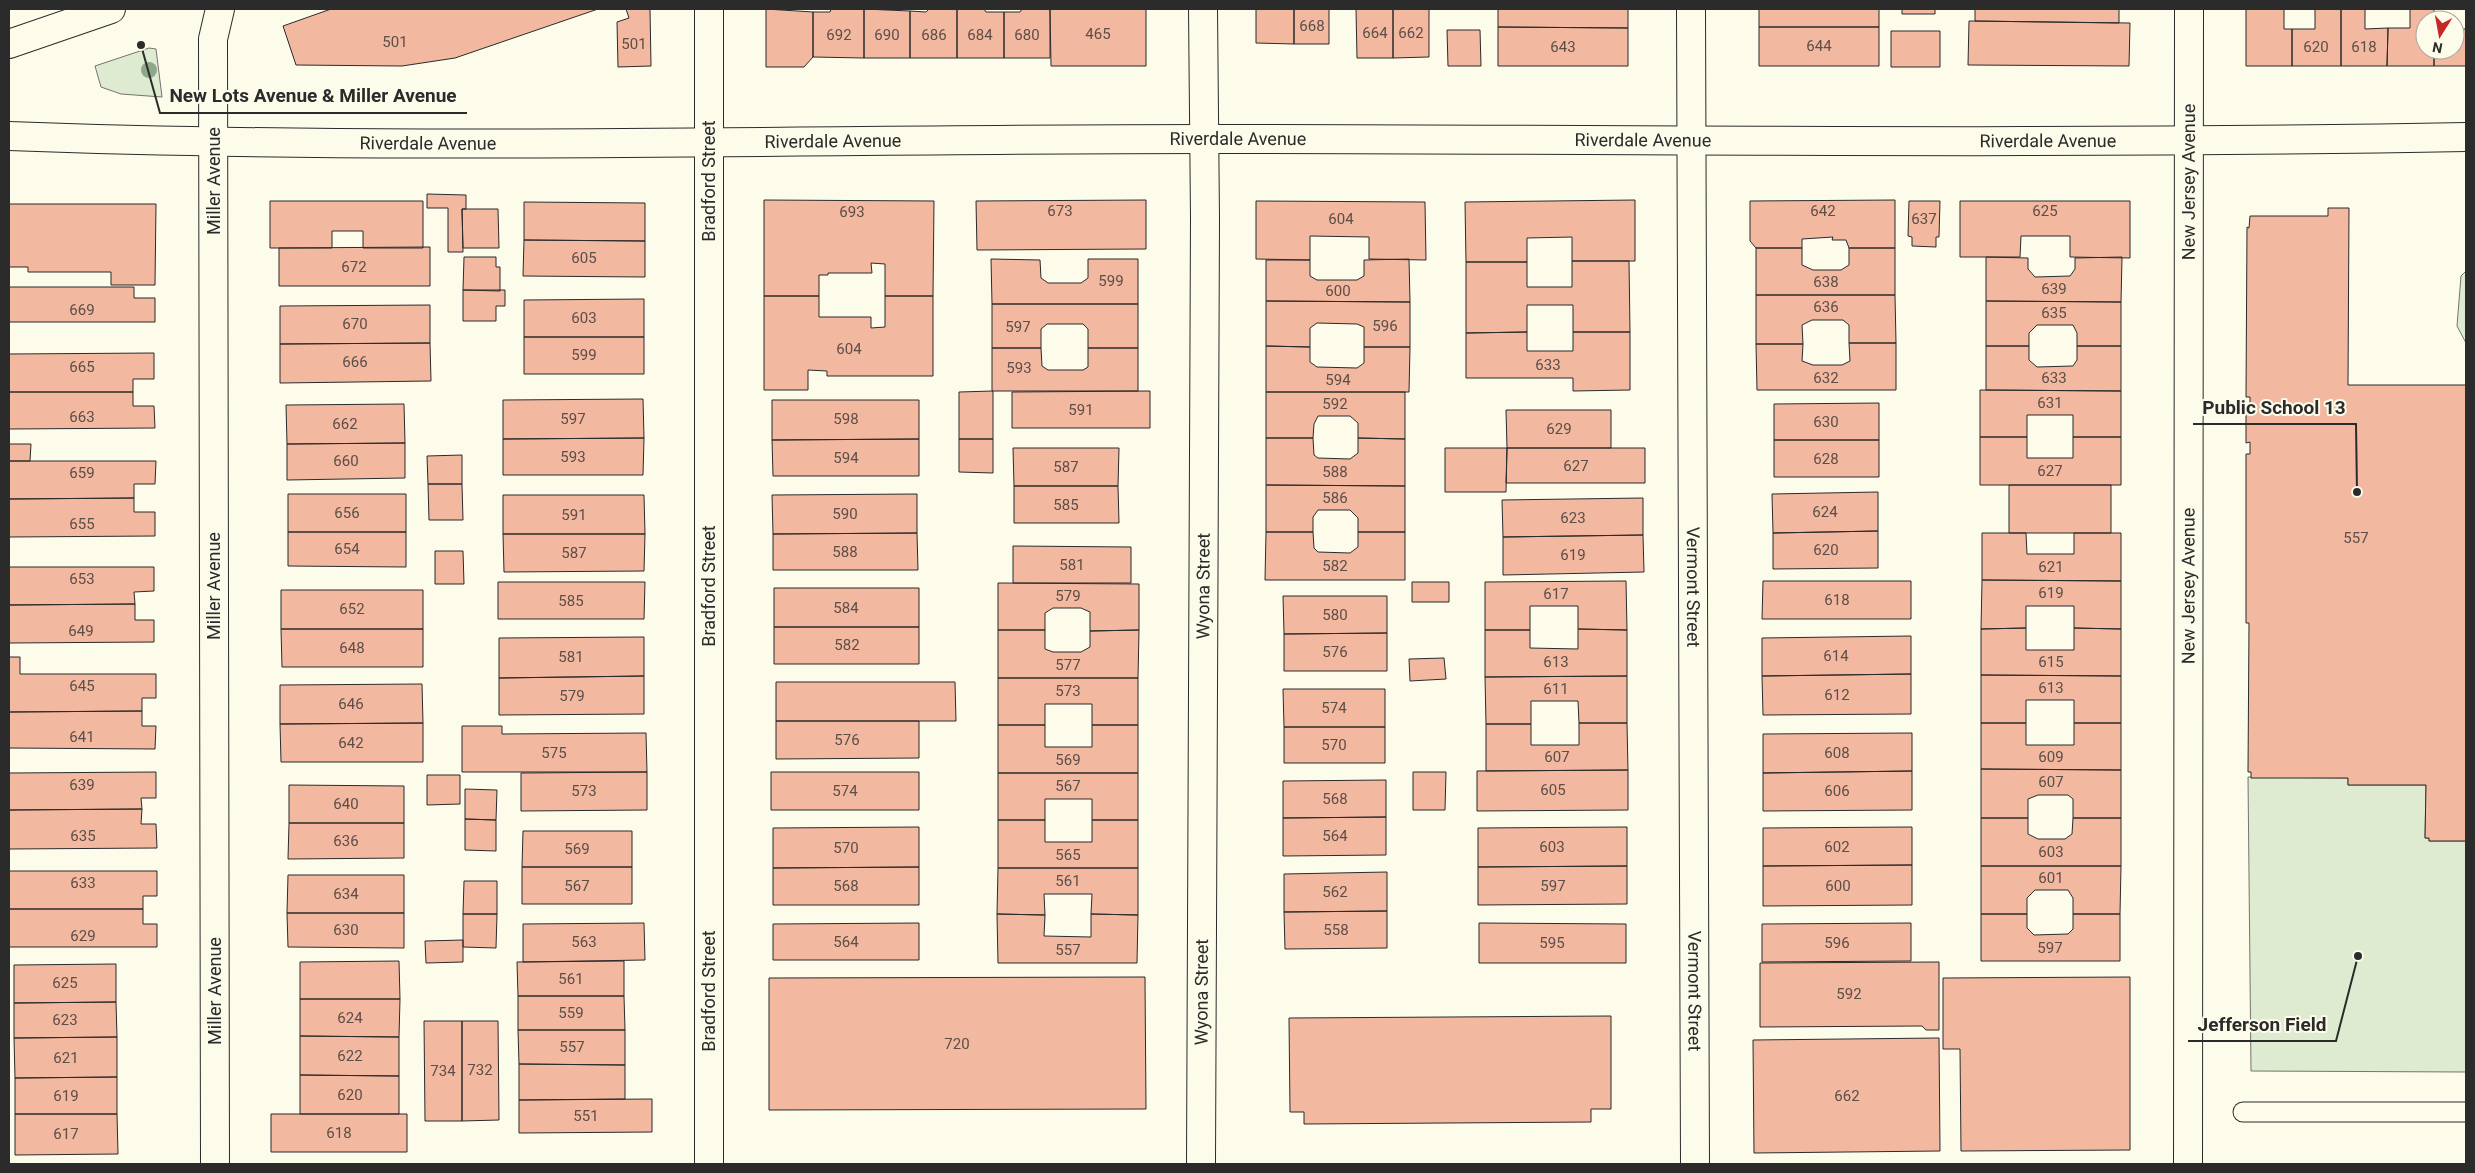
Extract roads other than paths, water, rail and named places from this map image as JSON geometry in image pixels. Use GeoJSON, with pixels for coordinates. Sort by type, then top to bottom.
{"type":"FeatureCollection","features":[{"type":"Feature","properties":{"kind":"street"},"geometry":{"type":"LineString","coordinates":[[9,44],[111,9]]}},
{"type":"Feature","properties":{"kind":"street","name":"Miller Avenue"},"geometry":{"type":"LineString","coordinates":[[215,1164],[213,39],[220,9]]}},
{"type":"Feature","properties":{"kind":"street","name":"Bradford Street"},"geometry":{"type":"LineString","coordinates":[[709,9],[709,1164]]}},
{"type":"Feature","properties":{"kind":"street","name":"Wyona Street"},"geometry":{"type":"LineString","coordinates":[[1201,1164],[1203,9]]}},
{"type":"Feature","properties":{"kind":"street","name":"Vermont Street"},"geometry":{"type":"LineString","coordinates":[[1691,9],[1695,1164]]}},
{"type":"Feature","properties":{"kind":"street","name":"New Jersey Avenue"},"geometry":{"type":"LineString","coordinates":[[2188,1164],[2189,9]]}},
{"type":"Feature","properties":{"kind":"street","name":"Riverdale Avenue"},"geometry":{"type":"LineString","coordinates":[[9,136],[170,142],[708,142],[1204,139],[2189,142],[2466,137]]}},
{"type":"Feature","properties":{"kind":"lane"},"geometry":{"type":"LineString","coordinates":[[2243,1112],[2466,1112]]}},
{"type":"Feature","properties":{"kind":"place","name":"New Lots Avenue & Miller Avenue"},"geometry":{"type":"Point","coordinates":[141,45]}},
{"type":"Feature","properties":{"kind":"place","name":"Public School 13"},"geometry":{"type":"Point","coordinates":[2357,492]}},
{"type":"Feature","properties":{"kind":"place","name":"Jefferson Field"},"geometry":{"type":"Point","coordinates":[2358,956]}}]}
